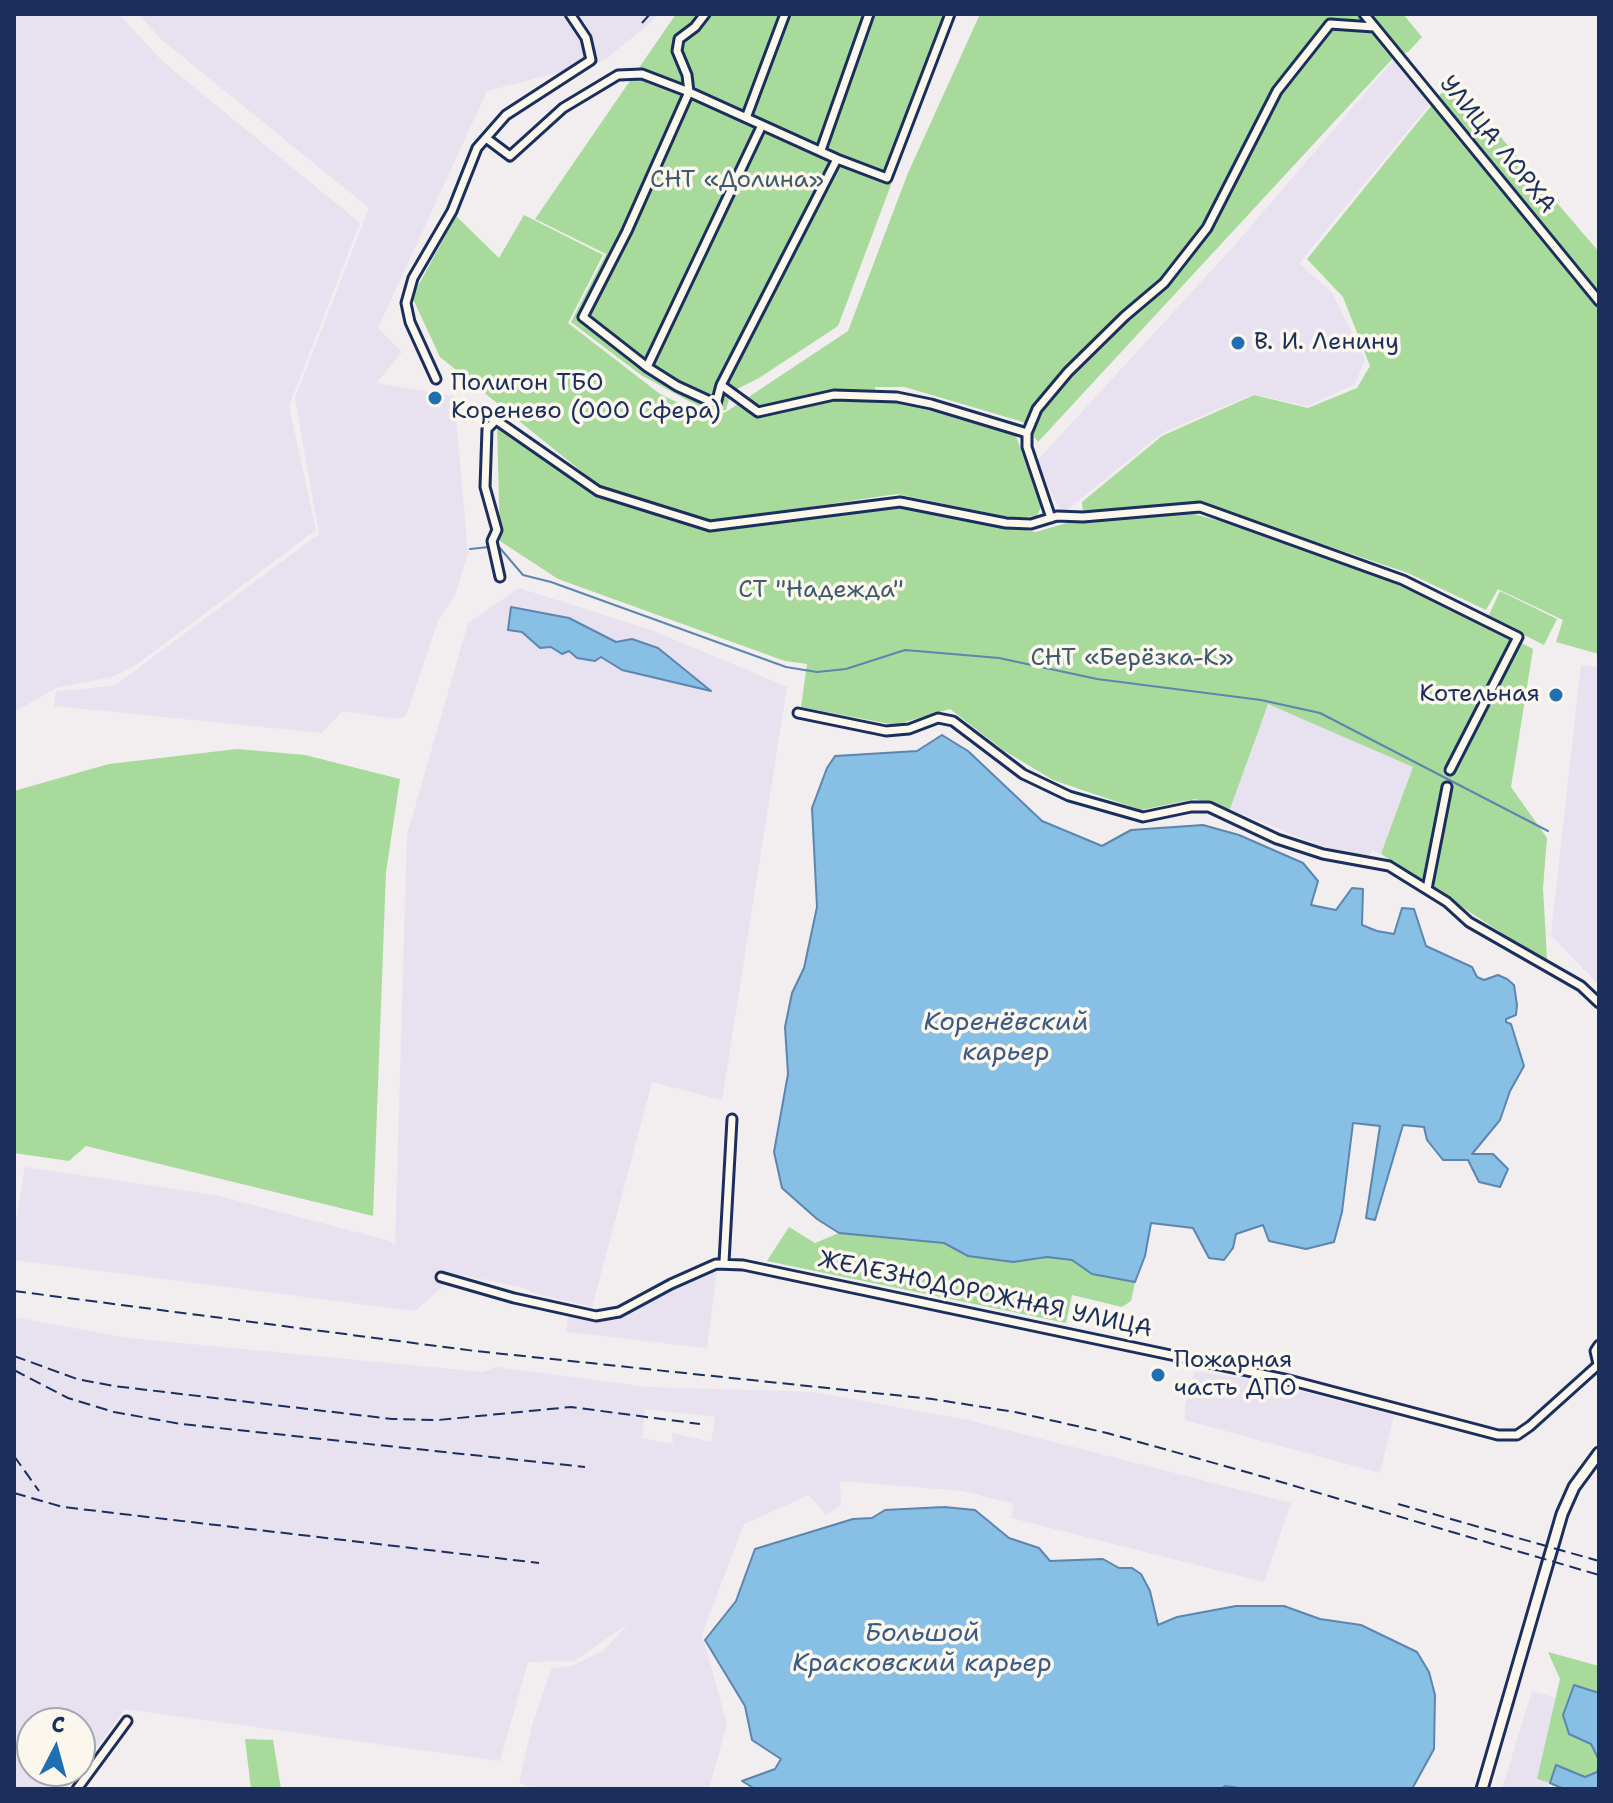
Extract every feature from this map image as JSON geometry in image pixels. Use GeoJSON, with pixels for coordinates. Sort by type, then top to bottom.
{"type":"FeatureCollection","features":[{"type":"Feature","properties":{"kind":"main road"},"geometry":{"type":"LineString","coordinates":[[1482,1789],[1553,1541],[1574,1487],[1599,1453]]}},
{"type":"Feature","properties":{"kind":"street"},"geometry":{"type":"LineString","coordinates":[[436,379],[410,322],[406,303],[413,278],[452,211],[477,148],[506,115],[591,60],[586,38],[570,14]]}},
{"type":"Feature","properties":{"kind":"street"},"geometry":{"type":"LineString","coordinates":[[705,14],[695,27],[679,39],[677,51],[687,75],[689,92],[627,231],[583,317],[647,367],[677,386],[716,404],[721,385],[837,159]]}},
{"type":"Feature","properties":{"kind":"street"},"geometry":{"type":"LineString","coordinates":[[746,118],[785,14]]}},
{"type":"Feature","properties":{"kind":"street"},"geometry":{"type":"LineString","coordinates":[[821,150],[869,14]]}},
{"type":"Feature","properties":{"kind":"street"},"geometry":{"type":"LineString","coordinates":[[486,138],[510,156],[563,108],[618,75],[642,74],[887,178],[950,14]]}},
{"type":"Feature","properties":{"kind":"street","name":"УЛИЦА ЛОРХА"},"geometry":{"type":"LineString","coordinates":[[1364,14],[1599,301]]}},
{"type":"Feature","properties":{"kind":"street"},"geometry":{"type":"LineString","coordinates":[[1051,518],[1027,447],[1027,433],[1037,409],[1068,372],[1164,283],[1207,228],[1277,91],[1330,24],[1374,27]]}},
{"type":"Feature","properties":{"kind":"street"},"geometry":{"type":"LineString","coordinates":[[647,367],[762,125]]}},
{"type":"Feature","properties":{"kind":"street"},"geometry":{"type":"LineString","coordinates":[[721,385],[758,412],[834,395],[897,397],[1027,433]]}},
{"type":"Feature","properties":{"kind":"street"},"geometry":{"type":"LineString","coordinates":[[500,577],[492,541],[497,530],[485,487],[487,429],[496,420],[598,491],[710,526],[900,502],[1006,523],[1031,524],[1051,518],[1200,507],[1403,580],[1518,637],[1450,770]]}},
{"type":"Feature","properties":{"kind":"street"},"geometry":{"type":"LineString","coordinates":[[798,713],[886,731],[909,729],[938,718],[953,721],[1023,774],[1058,793],[1143,817],[1191,807],[1209,807],[1277,839],[1323,854],[1389,866],[1447,902],[1469,922],[1581,986],[1599,1003]]}},
{"type":"Feature","properties":{"kind":"street"},"geometry":{"type":"LineString","coordinates":[[1427,889],[1447,787]]}},
{"type":"Feature","properties":{"kind":"street"},"geometry":{"type":"LineString","coordinates":[[441,1277],[514,1298],[596,1316],[619,1312],[697,1271],[724,1262],[732,1119]]}},
{"type":"Feature","properties":{"kind":"street","name":"ЖЕЛЕЗНОДОРОЖНАЯ УЛИЦА"},"geometry":{"type":"LineString","coordinates":[[724,1262],[1285,1379],[1498,1435],[1517,1435],[1530,1426],[1598,1364]]}},
{"type":"Feature","properties":{"kind":"street"},"geometry":{"type":"LineString","coordinates":[[1598,1364],[1595,1351],[1599,1345]]}},
{"type":"Feature","properties":{"kind":"street"},"geometry":{"type":"LineString","coordinates":[[77,1789],[127,1721]]}},
{"type":"Feature","properties":{"kind":"shaded area"},"geometry":{"type":"Polygon","coordinates":[[[14,14],[119,14],[162,61],[360,223],[289,406],[316,530],[136,665],[112,677],[56,688],[14,712],[14,14]]]}},
{"type":"Feature","properties":{"kind":"shaded area"},"geometry":{"type":"Polygon","coordinates":[[[138,14],[658,14],[603,61],[487,91],[378,328],[402,352],[376,383],[454,396],[468,554],[455,595],[438,621],[406,716],[397,719],[342,711],[322,733],[54,706],[56,691],[114,686],[319,534],[295,398],[369,208],[162,40],[138,14]]]}},
{"type":"Feature","properties":{"kind":"shaded area"},"geometry":{"type":"Polygon","coordinates":[[[1396,57],[1430,104],[1299,263],[1332,293],[1365,359],[1355,384],[1308,406],[1253,394],[1162,433],[1062,514],[1036,462],[1233,247],[1396,57]]]}},
{"type":"Feature","properties":{"kind":"shaded area"},"geometry":{"type":"Polygon","coordinates":[[[519,588],[654,631],[787,687],[722,1100],[652,1082],[592,1307],[525,1288],[442,1271],[442,1287],[415,1311],[14,1260],[14,1231],[25,1167],[215,1195],[390,1241],[395,1245],[407,835],[468,623],[519,588]]]}},
{"type":"Feature","properties":{"kind":"shaded area"},"geometry":{"type":"Polygon","coordinates":[[[1581,665],[1599,667],[1599,985],[1551,935],[1581,665]]]}},
{"type":"Feature","properties":{"kind":"shaded area"},"geometry":{"type":"Polygon","coordinates":[[[1267,703],[1414,767],[1381,854],[1372,850],[1369,860],[1349,857],[1230,809],[1267,703]]]}},
{"type":"Feature","properties":{"kind":"shaded area"},"geometry":{"type":"Polygon","coordinates":[[[717,1269],[707,1348],[566,1332],[569,1315],[614,1320],[649,1299],[717,1269]]]}},
{"type":"Feature","properties":{"kind":"shaded area"},"geometry":{"type":"Polygon","coordinates":[[[14,1317],[128,1338],[483,1372],[496,1367],[648,1387],[813,1392],[968,1420],[1291,1503],[1264,1582],[1011,1518],[1014,1504],[963,1491],[840,1481],[841,1505],[826,1515],[809,1495],[744,1524],[702,1634],[727,1724],[709,1789],[535,1789],[519,1782],[533,1722],[552,1668],[572,1666],[603,1651],[629,1623],[574,1661],[528,1662],[500,1761],[125,1709],[96,1748],[96,1707],[16,1707],[16,1787],[67,1787],[14,1789],[14,1317]],[[645,1409],[642,1438],[673,1444],[672,1433],[711,1442],[715,1417],[645,1409]]]}},
{"type":"Feature","properties":{"kind":"shaded area"},"geometry":{"type":"Polygon","coordinates":[[[1195,1371],[1266,1382],[1394,1415],[1380,1473],[1185,1420],[1185,1406],[1195,1371]]]}},
{"type":"Feature","properties":{"kind":"shaded area"},"geometry":{"type":"Polygon","coordinates":[[[1532,1691],[1556,1698],[1537,1779],[1550,1783],[1548,1789],[1502,1789],[1532,1691]]]}},
{"type":"Feature","properties":{"kind":"green space","name":"СНТ «Долина»"},"geometry":{"type":"Polygon","coordinates":[[[676,14],[955,14],[838,326],[759,378],[731,392],[726,410],[707,411],[641,375],[571,322],[606,254],[535,219],[676,14]]]}},
{"type":"Feature","properties":{"kind":"green space"},"geometry":{"type":"Polygon","coordinates":[[[980,14],[1361,14],[1395,56],[1038,442],[1023,422],[905,387],[875,387],[876,403],[903,403],[1016,436],[1041,507],[1037,516],[1014,518],[897,494],[707,522],[602,488],[440,357],[412,297],[456,216],[499,258],[524,215],[603,255],[568,323],[660,394],[709,418],[726,412],[848,331],[908,173],[980,14]]]}},
{"type":"Feature","properties":{"kind":"green space"},"geometry":{"type":"Polygon","coordinates":[[[1369,14],[1403,14],[1422,37],[1408,52],[1400,54],[1369,14]]]}},
{"type":"Feature","properties":{"kind":"green space"},"geometry":{"type":"Polygon","coordinates":[[[1452,80],[1599,252],[1599,654],[1556,642],[1563,620],[1498,589],[1486,610],[1408,573],[1200,503],[1083,513],[1082,502],[1162,436],[1254,395],[1308,408],[1357,388],[1370,366],[1343,297],[1307,259],[1452,80]]]}},
{"type":"Feature","properties":{"kind":"green space","name":"СНТ «Берёзка-К»"},"geometry":{"type":"Polygon","coordinates":[[[497,423],[595,492],[707,529],[901,505],[1036,532],[1070,522],[1190,513],[1262,532],[1451,607],[1533,649],[1511,787],[1547,838],[1543,888],[1547,959],[1514,941],[1381,854],[1413,767],[1268,704],[1230,809],[1195,799],[1141,810],[1053,780],[1003,750],[950,709],[895,725],[801,707],[807,664],[785,661],[558,579],[500,541],[497,423]]]}},
{"type":"Feature","properties":{"kind":"green space"},"geometry":{"type":"Polygon","coordinates":[[[1500,591],[1557,619],[1544,645],[1488,617],[1500,591]]]}},
{"type":"Feature","properties":{"kind":"green space"},"geometry":{"type":"Polygon","coordinates":[[[237,749],[305,755],[400,779],[386,872],[373,1216],[86,1146],[69,1161],[14,1153],[14,791],[109,764],[237,749]]]}},
{"type":"Feature","properties":{"kind":"green space"},"geometry":{"type":"Polygon","coordinates":[[[789,1227],[815,1243],[839,1233],[944,1243],[968,1256],[1013,1262],[1047,1257],[1072,1260],[1092,1274],[1135,1282],[1131,1301],[1122,1307],[1072,1295],[1066,1323],[767,1261],[789,1227]]]}},
{"type":"Feature","properties":{"kind":"green space"},"geometry":{"type":"Polygon","coordinates":[[[1548,1652],[1599,1666],[1599,1693],[1574,1685],[1569,1734],[1591,1744],[1599,1760],[1598,1772],[1585,1777],[1556,1766],[1550,1783],[1537,1779],[1560,1679],[1548,1652]]]}},
{"type":"Feature","properties":{"kind":"green space"},"geometry":{"type":"Polygon","coordinates":[[[245,1739],[273,1740],[281,1789],[251,1789],[245,1739]]]}},
{"type":"Feature","properties":{"kind":"water"},"geometry":{"type":"Polygon","coordinates":[[[511,607],[569,618],[616,642],[632,639],[658,648],[711,691],[622,670],[601,657],[595,661],[577,658],[569,651],[562,654],[551,647],[540,648],[522,632],[508,630],[511,607]]]}},
{"type":"Feature","properties":{"kind":"water","name":"Коренёвский карьер"},"geometry":{"type":"Polygon","coordinates":[[[942,735],[968,751],[1042,821],[1102,846],[1131,830],[1203,825],[1239,835],[1303,863],[1318,881],[1311,905],[1336,910],[1352,888],[1363,889],[1362,925],[1394,934],[1402,908],[1414,909],[1426,946],[1472,967],[1477,977],[1484,980],[1498,975],[1507,979],[1514,985],[1517,1005],[1516,1015],[1506,1019],[1506,1022],[1511,1024],[1524,1066],[1510,1091],[1500,1120],[1472,1154],[1493,1154],[1508,1169],[1500,1187],[1479,1182],[1468,1160],[1443,1160],[1427,1140],[1424,1127],[1403,1125],[1375,1220],[1366,1218],[1380,1126],[1353,1123],[1342,1212],[1334,1242],[1306,1249],[1269,1241],[1263,1225],[1236,1234],[1233,1248],[1224,1260],[1209,1258],[1193,1228],[1151,1223],[1145,1256],[1135,1282],[1092,1274],[1072,1260],[1047,1257],[1013,1262],[968,1256],[944,1243],[839,1233],[817,1219],[782,1188],[774,1152],[788,1074],[785,1027],[792,993],[804,968],[817,907],[812,808],[827,768],[835,756],[917,751],[942,735]]]}},
{"type":"Feature","properties":{"kind":"water","name":"Большой Красковский карьер"},"geometry":{"type":"Polygon","coordinates":[[[944,1507],[975,1510],[1009,1538],[1039,1548],[1050,1561],[1103,1559],[1119,1568],[1132,1568],[1141,1574],[1150,1591],[1158,1625],[1177,1617],[1236,1606],[1284,1606],[1320,1619],[1361,1625],[1417,1652],[1429,1672],[1435,1695],[1434,1749],[1412,1789],[1247,1789],[1225,1786],[1221,1789],[755,1789],[742,1781],[775,1769],[781,1759],[752,1740],[745,1706],[705,1640],[736,1601],[755,1549],[853,1519],[872,1518],[885,1510],[944,1507]]]}},
{"type":"Feature","properties":{"kind":"water"},"geometry":{"type":"Polygon","coordinates":[[[1574,1685],[1599,1693],[1599,1760],[1591,1744],[1569,1734],[1563,1715],[1574,1685]]]}},
{"type":"Feature","properties":{"kind":"water"},"geometry":{"type":"Polygon","coordinates":[[[1556,1765],[1585,1777],[1597,1772],[1599,1766],[1599,1789],[1564,1789],[1550,1783],[1556,1765]]]}},
{"type":"Feature","properties":{"kind":"waterway"},"geometry":{"type":"LineString","coordinates":[[470,549],[489,547]]}},
{"type":"Feature","properties":{"kind":"waterway"},"geometry":{"type":"LineString","coordinates":[[495,547],[499,547],[523,575],[551,582],[786,667],[817,672],[846,669],[905,650],[999,658],[1097,679],[1261,700],[1320,713],[1548,831]]}},
{"type":"Feature","properties":{"kind":"railway"},"geometry":{"type":"LineString","coordinates":[[642,23],[650,14]]}},
{"type":"Feature","properties":{"kind":"railway"},"geometry":{"type":"LineString","coordinates":[[14,1291],[475,1351],[932,1399],[1015,1412],[1107,1433],[1599,1575]]}},
{"type":"Feature","properties":{"kind":"railway"},"geometry":{"type":"LineString","coordinates":[[14,1356],[77,1379],[114,1386],[392,1419],[438,1420],[571,1407],[700,1424]]}},
{"type":"Feature","properties":{"kind":"railway"},"geometry":{"type":"LineString","coordinates":[[14,1370],[68,1398],[114,1412],[181,1424],[585,1467]]}},
{"type":"Feature","properties":{"kind":"railway"},"geometry":{"type":"LineString","coordinates":[[14,1456],[39,1491]]}},
{"type":"Feature","properties":{"kind":"railway"},"geometry":{"type":"LineString","coordinates":[[14,1493],[63,1507],[539,1563]]}},
{"type":"Feature","properties":{"kind":"railway"},"geometry":{"type":"LineString","coordinates":[[1398,1504],[1599,1561]]}},
{"type":"Feature","properties":{"kind":"place","name":"В. И. Ленину"},"geometry":{"type":"Point","coordinates":[1238,343]}},
{"type":"Feature","properties":{"kind":"place","name":"Полигон ТБО Коренево (ООО Сфера)"},"geometry":{"type":"Point","coordinates":[435,398]}},
{"type":"Feature","properties":{"kind":"place","name":"Котельная"},"geometry":{"type":"Point","coordinates":[1556,695]}},
{"type":"Feature","properties":{"kind":"place","name":"Пожарная часть ДПО"},"geometry":{"type":"Point","coordinates":[1158,1375]}},
{"type":"Feature","properties":{"kind":"park label","name":"СТ \"Надежда\""},"geometry":{"type":"Point","coordinates":[821,591]}}]}
